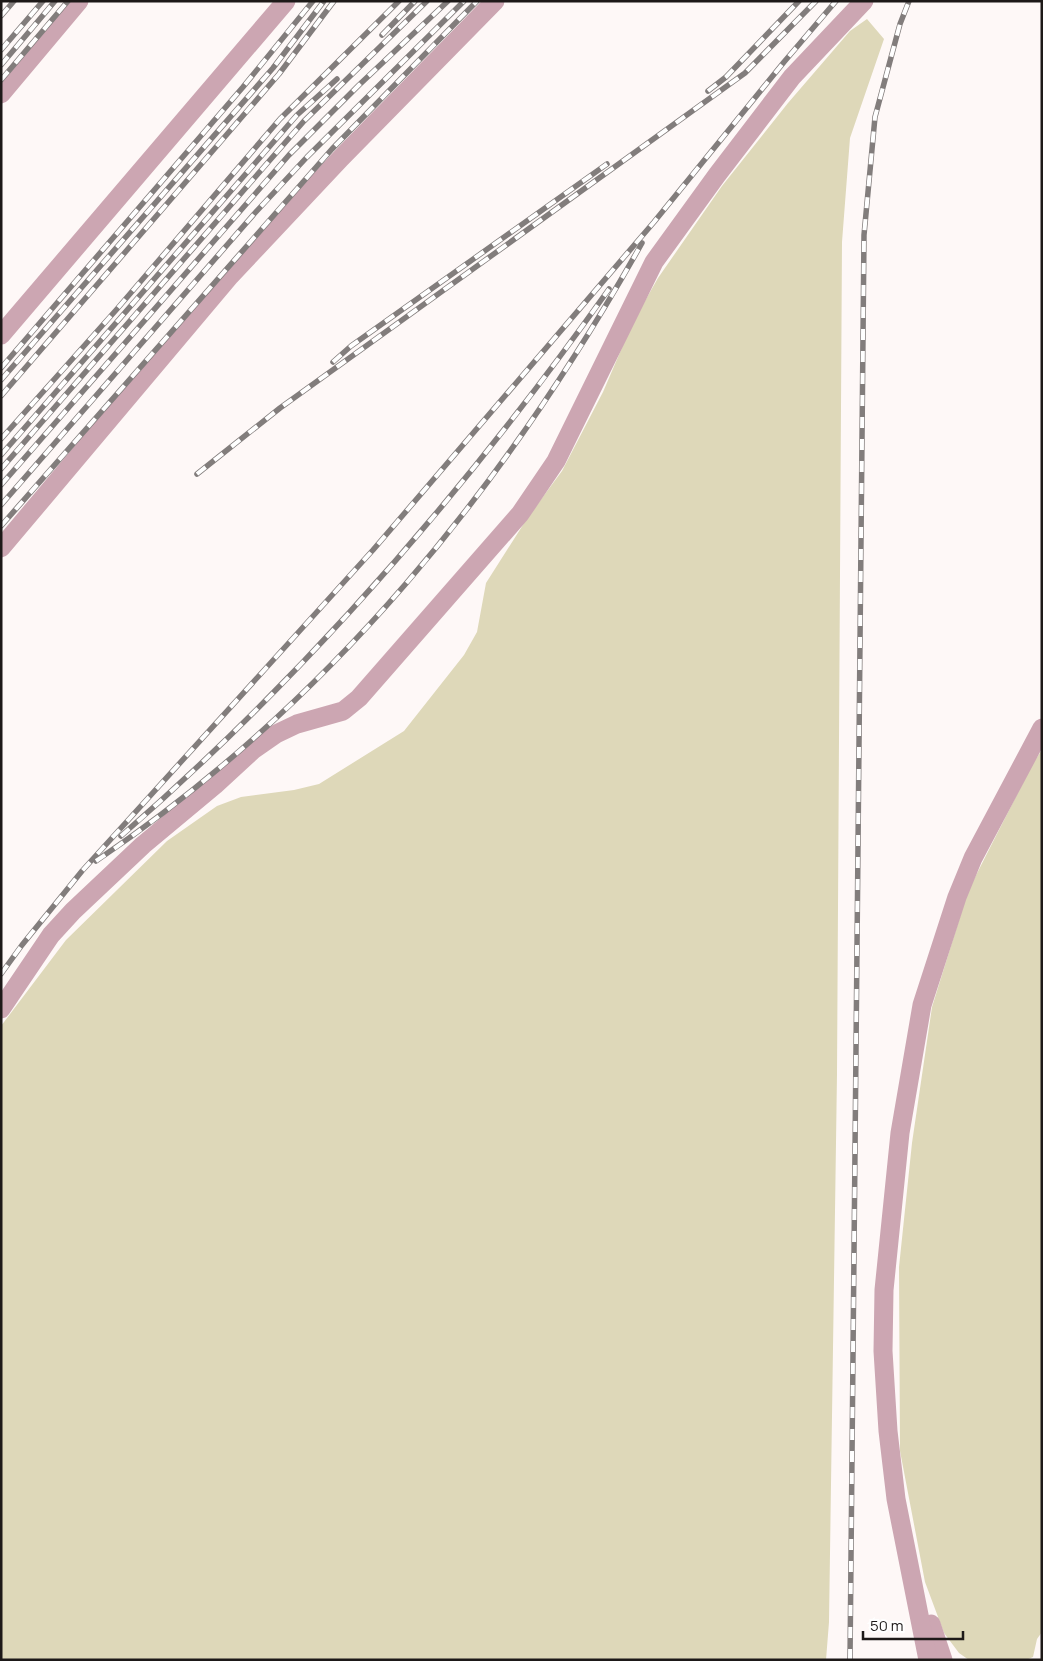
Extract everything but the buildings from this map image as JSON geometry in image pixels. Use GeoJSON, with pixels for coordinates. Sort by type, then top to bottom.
{"type":"FeatureCollection","features":[{"type":"Feature","properties":{"kind":"lane"},"geometry":{"type":"LineString","coordinates":[[1,94],[80,1]]}},
{"type":"Feature","properties":{"kind":"lane"},"geometry":{"type":"LineString","coordinates":[[1,335],[286,1]]}},
{"type":"Feature","properties":{"kind":"lane"},"geometry":{"type":"LineString","coordinates":[[1,548],[230,276],[340,159],[495,1]]}},
{"type":"Feature","properties":{"kind":"lane"},"geometry":{"type":"LineString","coordinates":[[1,1009],[51,936],[73,911],[143,845],[215,786],[253,750],[276,734],[297,724],[343,711],[359,698],[520,514],[556,461],[654,262],[716,175],[792,77],[864,1]]}},
{"type":"Feature","properties":{"kind":"lane"},"geometry":{"type":"LineString","coordinates":[[938,1659],[914,1581],[896,1499],[888,1431],[883,1350],[884,1290],[900,1133],[922,1005],[957,896],[973,858],[1042,728]]}},
{"type":"Feature","properties":{"kind":"shaded area"},"geometry":{"type":"Polygon","coordinates":[[[867,19],[884,39],[850,138],[842,242],[837,1074],[829,1622],[826,1660],[1,1660],[1,1026],[66,940],[167,841],[217,806],[241,797],[294,790],[319,784],[404,731],[464,655],[477,632],[486,583],[528,517],[562,471],[603,392],[633,322],[658,278],[722,186],[788,103],[850,31],[867,19]]]}},
{"type":"Feature","properties":{"kind":"shaded area"},"geometry":{"type":"Polygon","coordinates":[[[1042,750],[1042,1632],[1037,1639],[1033,1657],[1026,1660],[969,1660],[959,1653],[944,1633],[925,1582],[900,1451],[899,1267],[912,1143],[932,1007],[968,891],[1033,763],[1042,750]]]}},
{"type":"Feature","properties":{"kind":"railway"},"geometry":{"type":"LineString","coordinates":[[1,16],[14,1]]}},
{"type":"Feature","properties":{"kind":"railway"},"geometry":{"type":"LineString","coordinates":[[1,50],[43,1]]}},
{"type":"Feature","properties":{"kind":"railway"},"geometry":{"type":"LineString","coordinates":[[1,65],[55,1]]}},
{"type":"Feature","properties":{"kind":"railway"},"geometry":{"type":"LineString","coordinates":[[1,80],[68,1]]}},
{"type":"Feature","properties":{"kind":"railway"},"geometry":{"type":"LineString","coordinates":[[1,368],[243,87],[313,1]]}},
{"type":"Feature","properties":{"kind":"railway"},"geometry":{"type":"LineString","coordinates":[[1,380],[273,68],[324,1]]}},
{"type":"Feature","properties":{"kind":"railway"},"geometry":{"type":"LineString","coordinates":[[1,396],[279,74],[334,1]]}},
{"type":"Feature","properties":{"kind":"railway"},"geometry":{"type":"LineString","coordinates":[[1,439],[117,309],[280,119],[399,1]]}},
{"type":"Feature","properties":{"kind":"railway"},"geometry":{"type":"LineString","coordinates":[[382,35],[415,1]]}},
{"type":"Feature","properties":{"kind":"railway"},"geometry":{"type":"LineString","coordinates":[[1,469],[304,121],[427,1]]}},
{"type":"Feature","properties":{"kind":"railway"},"geometry":{"type":"LineString","coordinates":[[1,485],[289,155],[359,85],[448,1]]}},
{"type":"Feature","properties":{"kind":"railway"},"geometry":{"type":"LineString","coordinates":[[1,505],[254,214],[307,157],[464,1]]}},
{"type":"Feature","properties":{"kind":"railway"},"geometry":{"type":"LineString","coordinates":[[1,526],[332,149],[477,1]]}},
{"type":"Feature","properties":{"kind":"railway"},"geometry":{"type":"LineString","coordinates":[[708,91],[726,77],[799,1]]}},
{"type":"Feature","properties":{"kind":"railway"},"geometry":{"type":"LineString","coordinates":[[197,474],[280,408],[745,73],[816,1]]}},
{"type":"Feature","properties":{"kind":"railway"},"geometry":{"type":"LineString","coordinates":[[1,974],[82,871],[373,550],[654,222],[836,1]]}},
{"type":"Feature","properties":{"kind":"railway"},"geometry":{"type":"LineString","coordinates":[[850,1660],[864,235],[875,117],[900,24],[909,1]]}},
{"type":"Feature","properties":{"kind":"railway"},"geometry":{"type":"LineString","coordinates":[[1,455],[297,115],[337,79]]}},
{"type":"Feature","properties":{"kind":"railway"},"geometry":{"type":"LineString","coordinates":[[333,362],[351,346],[607,164]]}},
{"type":"Feature","properties":{"kind":"railway"},"geometry":{"type":"LineString","coordinates":[[96,861],[181,799],[261,732],[335,660],[405,584],[471,504],[532,420],[589,333],[642,243]]}},
{"type":"Feature","properties":{"kind":"railway"},"geometry":{"type":"LineString","coordinates":[[121,836],[255,711],[381,577],[441,508],[499,436],[609,289]]}}]}
